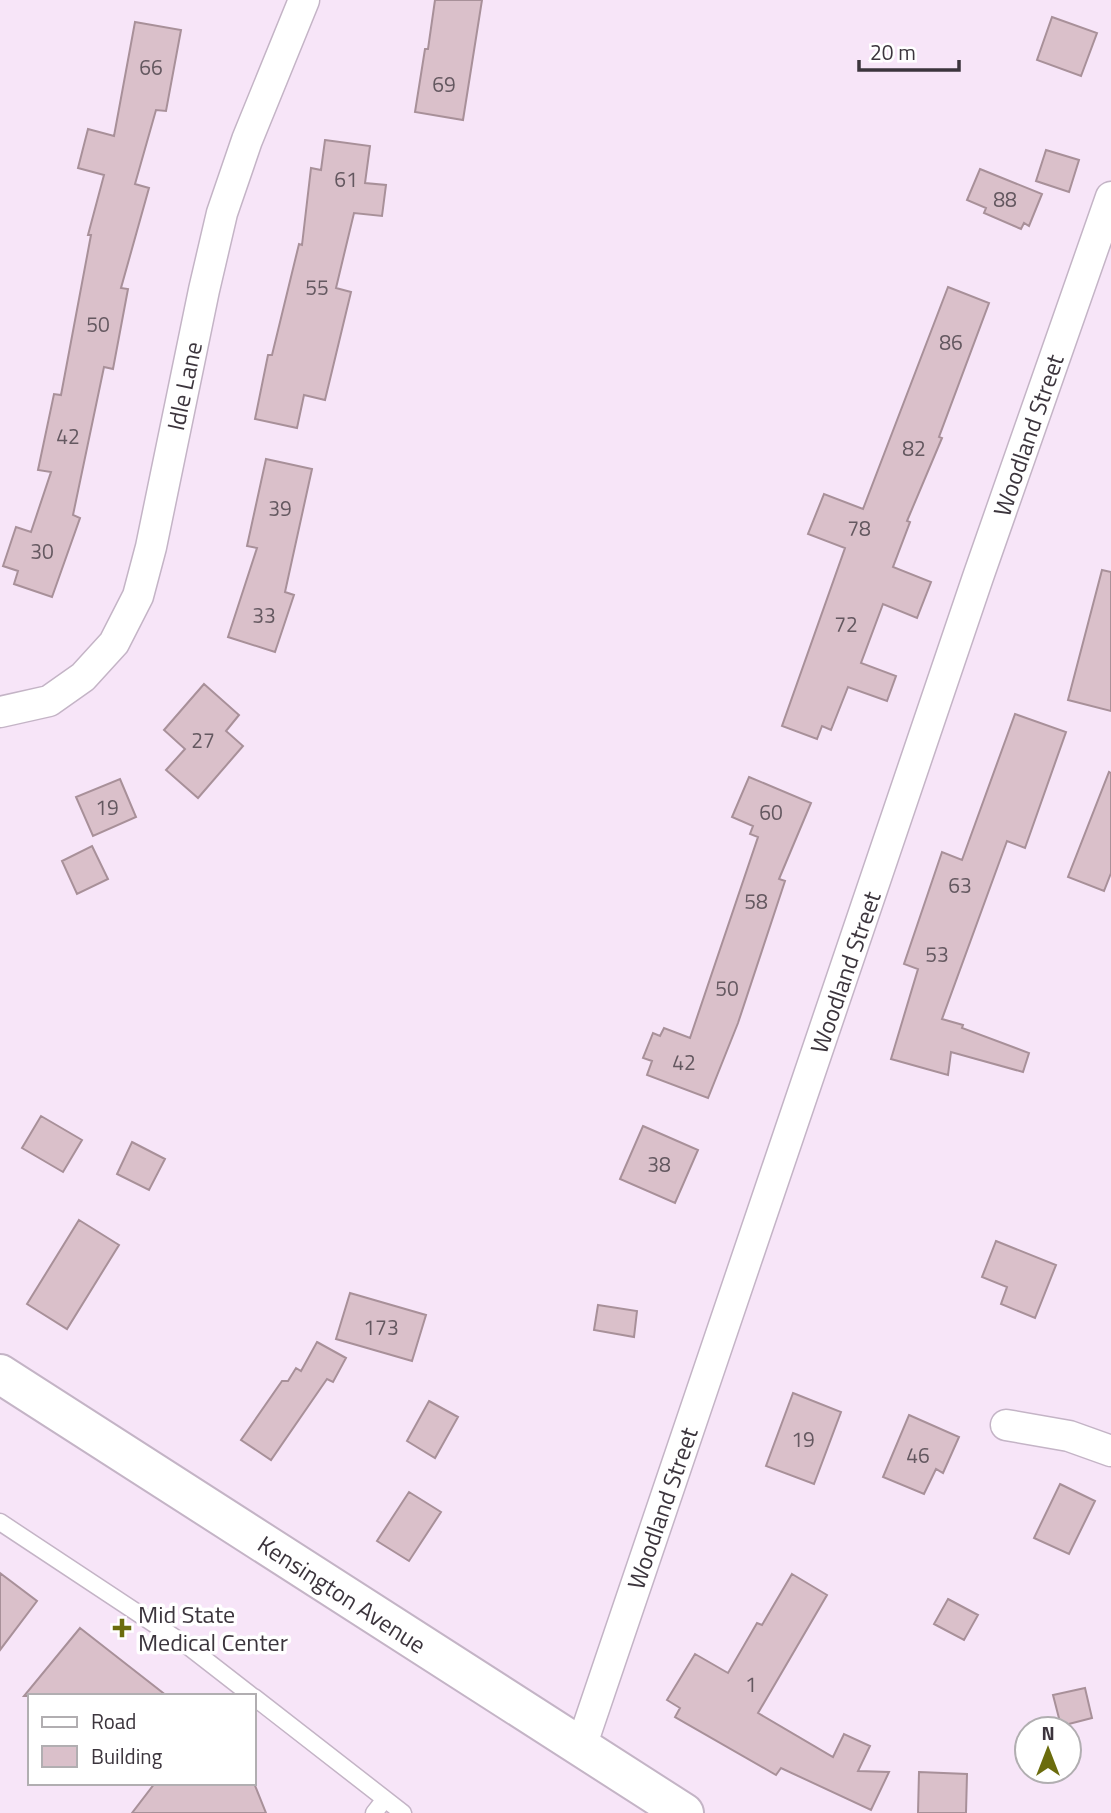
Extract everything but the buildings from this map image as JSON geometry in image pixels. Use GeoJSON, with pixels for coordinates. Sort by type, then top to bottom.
{"type":"FeatureCollection","features":[{"type":"Feature","properties":{"kind":"main road","name":"Kensington Avenue"},"geometry":{"type":"LineString","coordinates":[[0,1374],[684,1813]]}},
{"type":"Feature","properties":{"kind":"street","name":"Idle Lane"},"geometry":{"type":"LineString","coordinates":[[0,712],[49,701],[83,677],[114,643],[138,596],[151,547],[222,213],[247,140],[304,0]]}},
{"type":"Feature","properties":{"kind":"street","name":"Woodland Street"},"geometry":{"type":"LineString","coordinates":[[581,1747],[978,577],[1111,197]]}},
{"type":"Feature","properties":{"kind":"street"},"geometry":{"type":"LineString","coordinates":[[1006,1425],[1069,1436],[1111,1451]]}},
{"type":"Feature","properties":{"kind":"lane"},"geometry":{"type":"LineString","coordinates":[[0,1522],[178,1640],[249,1694]]}},
{"type":"Feature","properties":{"kind":"lane"},"geometry":{"type":"LineString","coordinates":[[256,1699],[403,1813]]}},
{"type":"Feature","properties":{"kind":"lane"},"geometry":{"type":"LineString","coordinates":[[374,1813],[385,1799]]}},
{"type":"Feature","properties":{"kind":"place","name":"Mid State Medical Center"},"geometry":{"type":"Point","coordinates":[122,1628]}}]}
